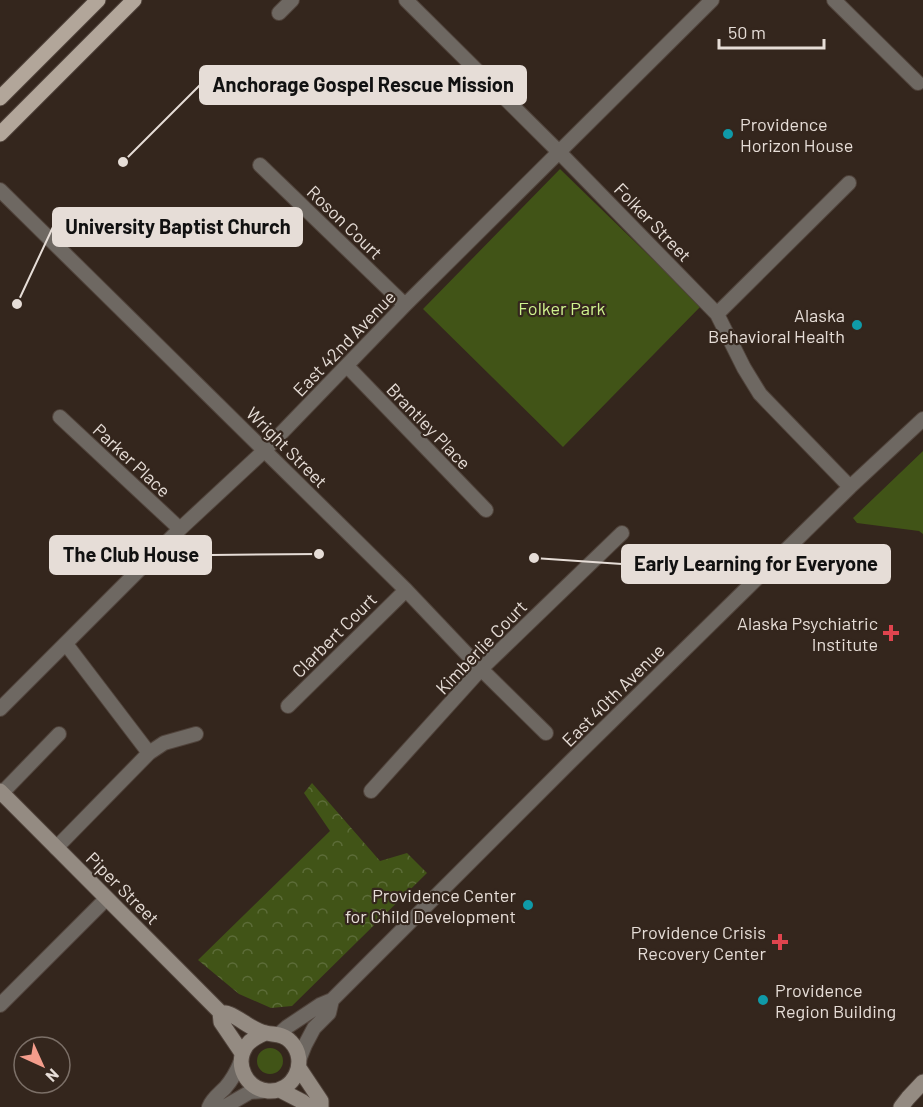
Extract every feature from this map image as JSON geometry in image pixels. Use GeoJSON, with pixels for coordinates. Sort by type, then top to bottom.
{"type":"FeatureCollection","features":[{"type":"Feature","properties":{"kind":"main road"},"geometry":{"type":"LineString","coordinates":[[0,98],[98,0]]}},
{"type":"Feature","properties":{"kind":"main road"},"geometry":{"type":"LineString","coordinates":[[0,134],[134,0]]}},
{"type":"Feature","properties":{"kind":"street"},"geometry":{"type":"LineString","coordinates":[[279,13],[292,0]]}},
{"type":"Feature","properties":{"kind":"street","name":"Folker Street"},"geometry":{"type":"LineString","coordinates":[[406,0],[717,314],[760,394],[850,487]]}},
{"type":"Feature","properties":{"kind":"street","name":"East 42nd Avenue"},"geometry":{"type":"LineString","coordinates":[[0,709],[180,529],[265,450],[405,306],[712,0]]}},
{"type":"Feature","properties":{"kind":"street"},"geometry":{"type":"LineString","coordinates":[[834,0],[918,83]]}},
{"type":"Feature","properties":{"kind":"street","name":"Roson Court"},"geometry":{"type":"LineString","coordinates":[[260,165],[405,306]]}},
{"type":"Feature","properties":{"kind":"street"},"geometry":{"type":"LineString","coordinates":[[717,314],[849,183]]}},
{"type":"Feature","properties":{"kind":"street","name":"Wright Street"},"geometry":{"type":"LineString","coordinates":[[0,190],[406,590],[546,733]]}},
{"type":"Feature","properties":{"kind":"street","name":"Brantley Place"},"geometry":{"type":"LineString","coordinates":[[347,366],[486,510]]}},
{"type":"Feature","properties":{"kind":"street","name":"Parker Place"},"geometry":{"type":"LineString","coordinates":[[60,417],[180,529]]}},
{"type":"Feature","properties":{"kind":"street","name":"East 40th Avenue"},"geometry":{"type":"LineString","coordinates":[[272,1034],[332,1000],[568,764],[850,487],[923,419]]}},
{"type":"Feature","properties":{"kind":"street","name":"Kimberlie Court"},"geometry":{"type":"LineString","coordinates":[[371,791],[481,669],[622,533]]}},
{"type":"Feature","properties":{"kind":"street","name":"Clarbert Court"},"geometry":{"type":"LineString","coordinates":[[288,706],[406,590]]}},
{"type":"Feature","properties":{"kind":"street"},"geometry":{"type":"LineString","coordinates":[[66,644],[149,753]]}},
{"type":"Feature","properties":{"kind":"street"},"geometry":{"type":"LineString","coordinates":[[1,792],[59,734]]}},
{"type":"Feature","properties":{"kind":"street"},"geometry":{"type":"LineString","coordinates":[[56,848],[149,753],[164,742],[196,734]]}},
{"type":"Feature","properties":{"kind":"street","name":"Piper Street"},"geometry":{"type":"LineString","coordinates":[[1,792],[220,1012],[230,1014],[272,1034],[285,1037],[295,1047],[299,1064],[321,1101],[321,1107]]}},
{"type":"Feature","properties":{"kind":"street"},"geometry":{"type":"LineString","coordinates":[[0,1005],[106,899]]}},
{"type":"Feature","properties":{"kind":"street","name":"East 40th Avenue"},"geometry":{"type":"LineString","coordinates":[[299,1064],[305,1045],[314,1028],[329,1013],[332,1000]]}},
{"type":"Feature","properties":{"kind":"street","name":"Piper Street"},"geometry":{"type":"LineString","coordinates":[[220,1012],[221,1022],[242,1057],[242,1069],[250,1083],[264,1090]]}},
{"type":"Feature","properties":{"kind":"street"},"geometry":{"type":"LineString","coordinates":[[209,1107],[210,1102],[225,1089],[235,1075],[246,1046],[251,1040],[258,1036],[272,1034]]}},
{"type":"Feature","properties":{"kind":"street"},"geometry":{"type":"LineString","coordinates":[[224,1107],[250,1092],[280,1090],[292,1081],[299,1064]]}},
{"type":"Feature","properties":{"kind":"street"},"geometry":{"type":"LineString","coordinates":[[901,1107],[923,1082]]}},
{"type":"Feature","properties":{"kind":"street"},"geometry":{"type":"LineString","coordinates":[[280,1090],[309,1107]]}},
{"type":"Feature","properties":{"kind":"green space","name":"Folker Park"},"geometry":{"type":"Polygon","coordinates":[[[560,169],[701,306],[563,447],[423,309],[560,169]]]}},
{"type":"Feature","properties":{"kind":"green space"},"geometry":{"type":"Polygon","coordinates":[[[923,451],[923,534],[919,531],[857,523],[853,518],[923,451]]]}},
{"type":"Feature","properties":{"kind":"green space"},"geometry":{"type":"Polygon","coordinates":[[[312,783],[380,861],[407,853],[427,873],[292,1006],[271,1008],[239,994],[198,960],[330,831],[304,793],[312,783]]]}},
{"type":"Feature","properties":{"kind":"green space"},"geometry":{"type":"Polygon","coordinates":[[[270,1048],[279,1052],[283,1061],[279,1070],[270,1074],[261,1070],[257,1061],[261,1052],[270,1048]]]}},
{"type":"Feature","properties":{"kind":"place","name":"Providence Horizon House"},"geometry":{"type":"Point","coordinates":[728,134]}},
{"type":"Feature","properties":{"kind":"place","name":"Anchorage Gospel Rescue Mission"},"geometry":{"type":"Point","coordinates":[123,162]}},
{"type":"Feature","properties":{"kind":"place","name":"University Baptist Church"},"geometry":{"type":"Point","coordinates":[17,304]}},
{"type":"Feature","properties":{"kind":"place","name":"Alaska Behavioral Health"},"geometry":{"type":"Point","coordinates":[857,325]}},
{"type":"Feature","properties":{"kind":"place","name":"The Club House"},"geometry":{"type":"Point","coordinates":[319,554]}},
{"type":"Feature","properties":{"kind":"place","name":"Early Learning for Everyone"},"geometry":{"type":"Point","coordinates":[534,558]}},
{"type":"Feature","properties":{"kind":"place","name":"Alaska Psychiatric Institute"},"geometry":{"type":"Point","coordinates":[891,633]}},
{"type":"Feature","properties":{"kind":"place","name":"Providence Center for Child Development"},"geometry":{"type":"Point","coordinates":[528,905]}},
{"type":"Feature","properties":{"kind":"place","name":"Providence Crisis Recovery Center"},"geometry":{"type":"Point","coordinates":[780,942]}},
{"type":"Feature","properties":{"kind":"place","name":"Providence Region Building"},"geometry":{"type":"Point","coordinates":[763,1000]}}]}
